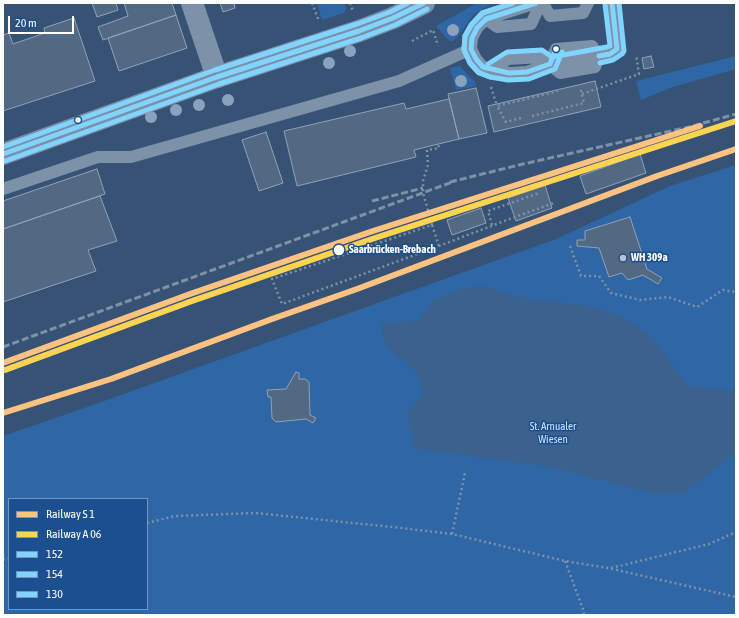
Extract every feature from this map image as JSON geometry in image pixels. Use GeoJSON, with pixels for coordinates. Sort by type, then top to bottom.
{"type":"FeatureCollection","features":[{"type":"Feature","properties":{"kind":"main road"},"geometry":{"type":"LineString","coordinates":[[3,154],[217,77],[393,18],[424,3]]}},
{"type":"Feature","properties":{"kind":"street"},"geometry":{"type":"LineString","coordinates":[[192,3],[217,77]]}},
{"type":"Feature","properties":{"kind":"lane"},"geometry":{"type":"LineString","coordinates":[[536,3],[486,19],[477,28],[472,38],[471,49],[476,59],[482,66],[492,70],[508,59],[541,57],[550,64],[610,54],[617,48],[612,3]]}},
{"type":"Feature","properties":{"kind":"lane"},"geometry":{"type":"LineString","coordinates":[[486,19],[497,27],[531,24],[542,3]]}},
{"type":"Feature","properties":{"kind":"lane"},"geometry":{"type":"LineString","coordinates":[[542,3],[550,16],[582,13],[588,3]]}},
{"type":"Feature","properties":{"kind":"lane"},"geometry":{"type":"LineString","coordinates":[[3,189],[98,157],[131,157],[399,81],[471,49]]}},
{"type":"Feature","properties":{"kind":"path"},"geometry":{"type":"LineString","coordinates":[[312,3],[319,21]]}},
{"type":"Feature","properties":{"kind":"path"},"geometry":{"type":"LineString","coordinates":[[350,3],[353,11]]}},
{"type":"Feature","properties":{"kind":"path"},"geometry":{"type":"LineString","coordinates":[[412,40],[430,32]]}},
{"type":"Feature","properties":{"kind":"path"},"geometry":{"type":"LineString","coordinates":[[582,94],[639,74],[636,55]]}},
{"type":"Feature","properties":{"kind":"path"},"geometry":{"type":"LineString","coordinates":[[532,116],[584,103],[579,82]]}},
{"type":"Feature","properties":{"kind":"path"},"geometry":{"type":"LineString","coordinates":[[491,86],[497,106],[506,122],[521,118]]}},
{"type":"Feature","properties":{"kind":"path"},"geometry":{"type":"LineString","coordinates":[[497,106],[565,89]]}},
{"type":"Feature","properties":{"kind":"path"},"geometry":{"type":"LineString","coordinates":[[438,144],[439,148],[427,150],[428,166],[423,181],[423,193],[439,246]]}},
{"type":"Feature","properties":{"kind":"path"},"geometry":{"type":"LineString","coordinates":[[492,225],[488,211],[539,193]]}},
{"type":"Feature","properties":{"kind":"path"},"geometry":{"type":"LineString","coordinates":[[432,224],[272,279],[282,304],[554,203]]}},
{"type":"Feature","properties":{"kind":"path"},"geometry":{"type":"LineString","coordinates":[[570,246],[581,276],[598,276],[611,292],[640,300],[668,297],[698,307],[723,290],[736,292]]}},
{"type":"Feature","properties":{"kind":"path"},"geometry":{"type":"LineString","coordinates":[[452,534],[465,472]]}},
{"type":"Feature","properties":{"kind":"path"},"geometry":{"type":"LineString","coordinates":[[148,523],[175,516],[255,513],[393,526],[452,534],[564,561],[608,568],[736,597]]}},
{"type":"Feature","properties":{"kind":"path"},"geometry":{"type":"LineString","coordinates":[[608,568],[709,544],[736,532]]}},
{"type":"Feature","properties":{"kind":"path"},"geometry":{"type":"LineString","coordinates":[[564,561],[584,615]]}},
{"type":"Feature","properties":{"kind":"green space"},"geometry":{"type":"Polygon","coordinates":[[[317,3],[345,3],[346,10],[344,13],[322,20],[317,3]]]}},
{"type":"Feature","properties":{"kind":"green space"},"geometry":{"type":"Polygon","coordinates":[[[477,3],[493,3],[474,14],[458,36],[453,41],[449,41],[436,26],[477,3]]]}},
{"type":"Feature","properties":{"kind":"green space"},"geometry":{"type":"Polygon","coordinates":[[[736,56],[736,69],[673,87],[641,100],[636,81],[736,56]]]}},
{"type":"Feature","properties":{"kind":"green space"},"geometry":{"type":"Polygon","coordinates":[[[460,66],[475,82],[476,86],[456,90],[450,68],[460,66]]]}},
{"type":"Feature","properties":{"kind":"green space","name":"St. Arnualer Wiesen"},"geometry":{"type":"Polygon","coordinates":[[[736,165],[736,615],[3,615],[3,436],[556,239],[670,186],[736,165]]]}},
{"type":"Feature","properties":{"kind":"shaded area"},"geometry":{"type":"Polygon","coordinates":[[[484,286],[506,294],[534,300],[584,305],[625,318],[654,340],[689,386],[736,391],[736,452],[683,494],[652,493],[551,467],[414,448],[407,413],[424,394],[417,373],[385,344],[381,323],[419,321],[433,300],[465,288],[484,286]]]}},
{"type":"Feature","properties":{"kind":"building"},"geometry":{"type":"Polygon","coordinates":[[[92,3],[116,3],[118,10],[97,17],[92,3]]]}},
{"type":"Feature","properties":{"kind":"building"},"geometry":{"type":"Polygon","coordinates":[[[124,3],[172,3],[176,15],[103,40],[98,27],[128,16],[124,3]]]}},
{"type":"Feature","properties":{"kind":"building"},"geometry":{"type":"Polygon","coordinates":[[[220,3],[234,3],[235,8],[223,12],[220,3]]]}},
{"type":"Feature","properties":{"kind":"building"},"geometry":{"type":"Polygon","coordinates":[[[176,15],[187,48],[119,71],[108,38],[176,15]]]}},
{"type":"Feature","properties":{"kind":"building"},"geometry":{"type":"Polygon","coordinates":[[[74,18],[95,81],[3,111],[3,35],[9,33],[13,44],[45,33],[44,28],[74,18]]]}},
{"type":"Feature","properties":{"kind":"building"},"geometry":{"type":"Polygon","coordinates":[[[651,56],[654,67],[644,69],[642,58],[651,56]]]}},
{"type":"Feature","properties":{"kind":"building"},"geometry":{"type":"Polygon","coordinates":[[[595,81],[601,107],[494,132],[488,106],[595,81]]]}},
{"type":"Feature","properties":{"kind":"building"},"geometry":{"type":"Polygon","coordinates":[[[476,88],[487,133],[459,139],[448,94],[476,88]]]}},
{"type":"Feature","properties":{"kind":"building"},"geometry":{"type":"Polygon","coordinates":[[[449,99],[459,139],[414,150],[416,157],[297,186],[284,131],[404,103],[406,109],[449,99]]]}},
{"type":"Feature","properties":{"kind":"building"},"geometry":{"type":"Polygon","coordinates":[[[266,132],[283,183],[259,191],[242,140],[266,132]]]}},
{"type":"Feature","properties":{"kind":"building"},"geometry":{"type":"Polygon","coordinates":[[[640,154],[646,173],[586,194],[580,176],[640,154]]]}},
{"type":"Feature","properties":{"kind":"building"},"geometry":{"type":"Polygon","coordinates":[[[97,169],[105,194],[3,229],[3,201],[97,169]]]}},
{"type":"Feature","properties":{"kind":"building"},"geometry":{"type":"Polygon","coordinates":[[[545,185],[552,208],[516,221],[508,198],[545,185]]]}},
{"type":"Feature","properties":{"kind":"building"},"geometry":{"type":"Polygon","coordinates":[[[100,196],[117,241],[88,250],[96,271],[3,302],[3,229],[100,196]]]}},
{"type":"Feature","properties":{"kind":"building"},"geometry":{"type":"Polygon","coordinates":[[[481,208],[486,223],[452,235],[447,220],[481,208]]]}},
{"type":"Feature","properties":{"kind":"building","name":"WH 309a"},"geometry":{"type":"Polygon","coordinates":[[[630,217],[647,269],[662,278],[658,284],[643,275],[628,280],[622,273],[609,277],[599,248],[577,246],[577,240],[585,240],[585,231],[630,217]]]}},
{"type":"Feature","properties":{"kind":"building"},"geometry":{"type":"Polygon","coordinates":[[[296,372],[299,373],[299,379],[305,379],[309,382],[310,415],[316,418],[313,423],[306,419],[276,422],[272,418],[271,397],[268,397],[267,390],[286,389],[296,372]]]}},
{"type":"Feature","properties":{"kind":"railway"},"geometry":{"type":"LineString","coordinates":[[450,182],[689,127],[736,114]]}},
{"type":"Feature","properties":{"kind":"railway"},"geometry":{"type":"LineString","coordinates":[[3,347],[455,181]]}},
{"type":"Feature","properties":{"kind":"railway"},"geometry":{"type":"LineString","coordinates":[[372,201],[423,188]]}},
{"type":"Feature","properties":{"kind":"transit line","name":"130"},"geometry":{"type":"LineString","coordinates":[[3,147],[215,70],[357,24],[390,12],[408,3]]}},
{"type":"Feature","properties":{"kind":"transit line","name":"152"},"geometry":{"type":"LineString","coordinates":[[3,154],[217,77],[359,31],[393,18],[424,3]]}},
{"type":"Feature","properties":{"kind":"transit line","name":"154"},"geometry":{"type":"LineString","coordinates":[[513,3],[483,13],[471,25],[465,36],[464,50],[470,63],[478,72],[490,77],[508,80],[529,79],[555,69],[562,52]]}},
{"type":"Feature","properties":{"kind":"transit line","name":"130"},"geometry":{"type":"LineString","coordinates":[[490,77],[479,73],[470,63],[464,50],[465,36],[472,24],[482,13],[513,3]]}},
{"type":"Feature","properties":{"kind":"transit line","name":"152"},"geometry":{"type":"LineString","coordinates":[[536,3],[486,19],[477,28],[472,38],[471,49],[476,59],[483,67],[509,73],[527,72],[550,64],[556,49]]}},
{"type":"Feature","properties":{"kind":"transit line","name":"152"},"geometry":{"type":"LineString","coordinates":[[599,56],[610,54],[617,49],[612,3]]}},
{"type":"Feature","properties":{"kind":"transit line","name":"154"},"geometry":{"type":"LineString","coordinates":[[600,63],[613,60],[624,51],[619,3]]}},
{"type":"Feature","properties":{"kind":"transit line","name":"130"},"geometry":{"type":"LineString","coordinates":[[488,64],[507,52],[542,50],[552,57],[610,46],[605,4]]}},
{"type":"Feature","properties":{"kind":"transit line","name":"154"},"geometry":{"type":"LineString","coordinates":[[5,161],[219,84],[361,38],[395,25],[427,9]]}},
{"type":"Feature","properties":{"kind":"transit line"},"geometry":{"type":"LineString","coordinates":[[5,370],[192,301],[375,238],[736,121]]}},
{"type":"Feature","properties":{"kind":"transit line"},"geometry":{"type":"LineString","coordinates":[[3,363],[190,294],[373,231],[700,126]]}},
{"type":"Feature","properties":{"kind":"transit line"},"geometry":{"type":"LineString","coordinates":[[3,413],[111,379],[357,289],[657,176],[736,149]]}},
{"type":"Feature","properties":{"kind":"place","name":"Saarbrücken-Brebach"},"geometry":{"type":"Point","coordinates":[339,250]}},
{"type":"Feature","properties":{"kind":"place","name":"WH 309a"},"geometry":{"type":"Point","coordinates":[623,258]}}]}
